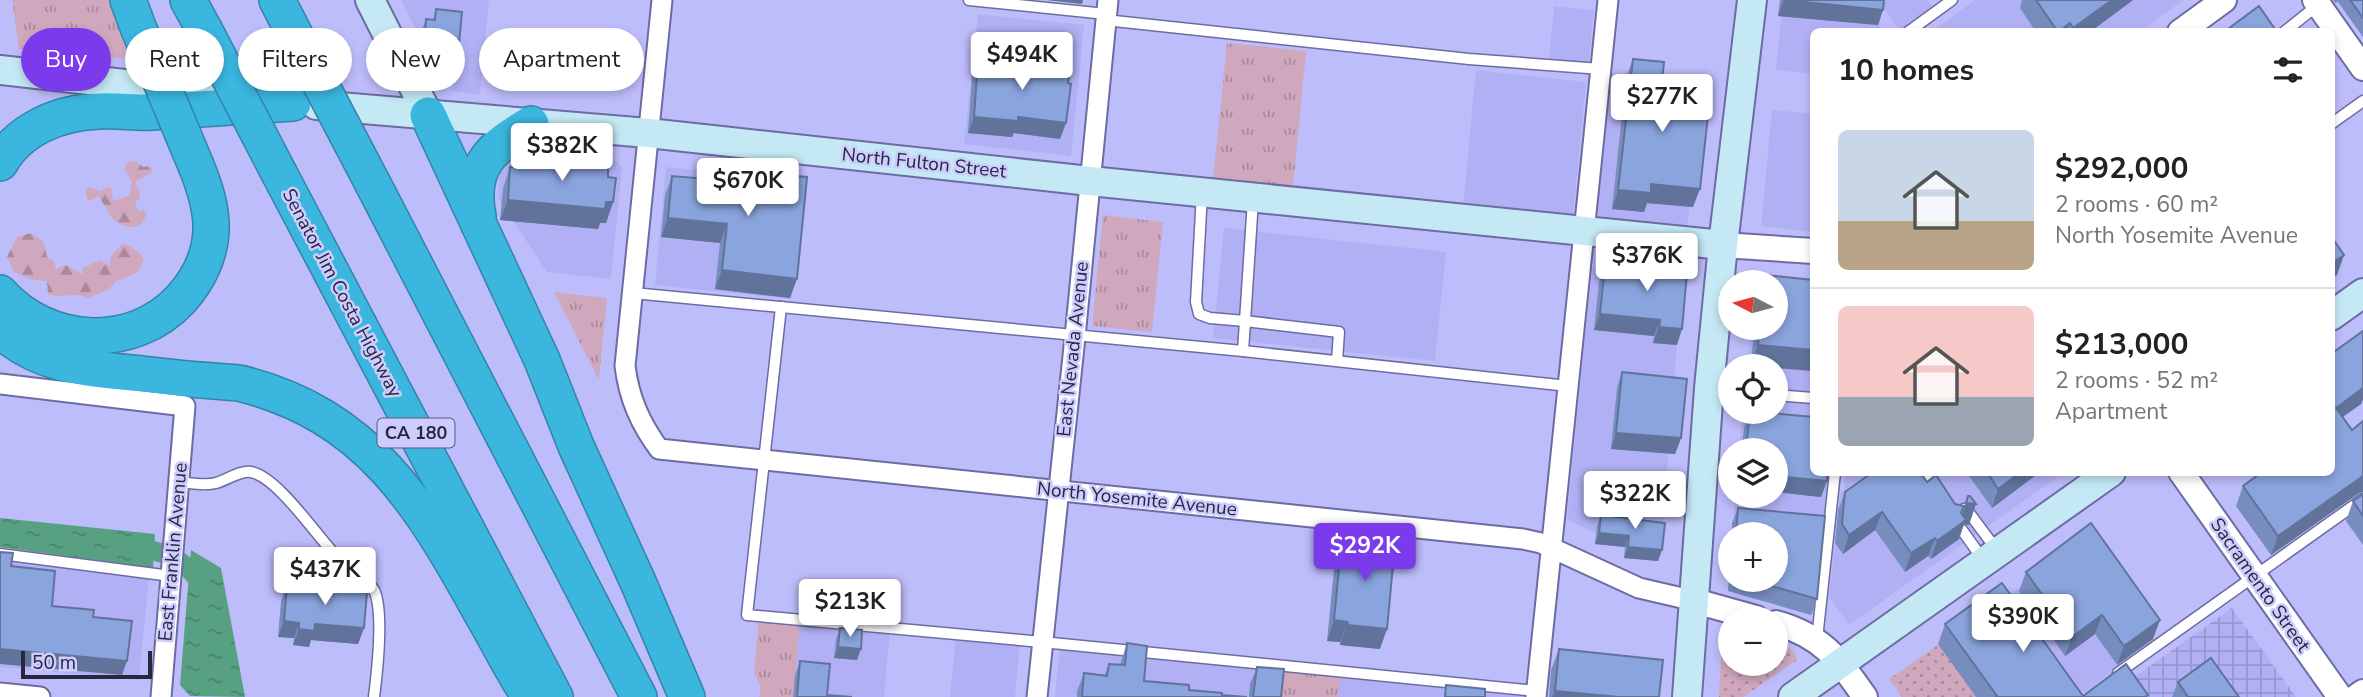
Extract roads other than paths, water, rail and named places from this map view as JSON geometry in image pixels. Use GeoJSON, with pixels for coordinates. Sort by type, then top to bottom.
{"type":"FeatureCollection","features":[{"type":"Feature","properties":{"kind":"highway","name":"Senator Jim Costa Highway"},"geometry":{"type":"LineString","coordinates":[[188,0],[280,175],[540,693]]}},
{"type":"Feature","properties":{"kind":"highway"},"geometry":{"type":"LineString","coordinates":[[277,0],[639,696]]}},
{"type":"Feature","properties":{"kind":"highway"},"geometry":{"type":"LineString","coordinates":[[0,293],[31,319],[76,335],[101,337],[122,334],[159,319],[190,289],[201,271],[211,232],[205,188],[133,13]]}},
{"type":"Feature","properties":{"kind":"highway"},"geometry":{"type":"LineString","coordinates":[[0,163],[19,139],[33,129],[50,120],[75,114],[293,103]]}},
{"type":"Feature","properties":{"kind":"highway"},"geometry":{"type":"LineString","coordinates":[[428,115],[542,360],[576,446],[687,697]]}},
{"type":"Feature","properties":{"kind":"highway"},"geometry":{"type":"LineString","coordinates":[[481,229],[476,192],[478,178],[489,153],[504,139],[531,124]]}},
{"type":"Feature","properties":{"kind":"highway"},"geometry":{"type":"LineString","coordinates":[[0,330],[30,351],[57,363],[239,383],[301,404],[342,428],[384,465],[417,508],[540,693]]}},
{"type":"Feature","properties":{"kind":"main road"},"geometry":{"type":"LineString","coordinates":[[370,0],[428,115]]}},
{"type":"Feature","properties":{"kind":"main road"},"geometry":{"type":"LineString","coordinates":[[1721,354],[1723,246],[1752,0]]}},
{"type":"Feature","properties":{"kind":"main road","name":"North Fulton Street"},"geometry":{"type":"LineString","coordinates":[[0,70],[293,103],[648,133],[1723,246]]}},
{"type":"Feature","properties":{"kind":"main road"},"geometry":{"type":"LineString","coordinates":[[2335,313],[2363,293]]}},
{"type":"Feature","properties":{"kind":"main road"},"geometry":{"type":"LineString","coordinates":[[1687,697],[1695,601],[1718,406]]}},
{"type":"Feature","properties":{"kind":"main road"},"geometry":{"type":"LineString","coordinates":[[1793,697],[2105,476]]}},
{"type":"Feature","properties":{"kind":"street"},"geometry":{"type":"LineString","coordinates":[[633,293],[662,0]]}},
{"type":"Feature","properties":{"kind":"street"},"geometry":{"type":"LineString","coordinates":[[1536,694],[1608,0]]}},
{"type":"Feature","properties":{"kind":"street"},"geometry":{"type":"LineString","coordinates":[[2186,28],[2224,0]]}},
{"type":"Feature","properties":{"kind":"street"},"geometry":{"type":"LineString","coordinates":[[2316,2],[2335,28]]}},
{"type":"Feature","properties":{"kind":"street","name":"East Nevada Avenue"},"geometry":{"type":"LineString","coordinates":[[1037,697],[1076,337],[1106,11]]}},
{"type":"Feature","properties":{"kind":"street"},"geometry":{"type":"LineString","coordinates":[[2335,29],[2363,68]]}},
{"type":"Feature","properties":{"kind":"street"},"geometry":{"type":"LineString","coordinates":[[1723,246],[1810,251]]}},
{"type":"Feature","properties":{"kind":"street","name":"North Yosemite Avenue"},"geometry":{"type":"LineString","coordinates":[[633,293],[625,366],[628,389],[646,432],[659,449],[1523,539],[1552,547],[1639,588],[1695,601]]}},
{"type":"Feature","properties":{"kind":"street","name":"East Franklin Avenue"},"geometry":{"type":"LineString","coordinates":[[0,384],[185,407],[161,697]]}},
{"type":"Feature","properties":{"kind":"street","name":"Sacramento Street"},"geometry":{"type":"LineString","coordinates":[[2184,476],[2340,697]]}},
{"type":"Feature","properties":{"kind":"street"},"geometry":{"type":"LineString","coordinates":[[1695,601],[1718,607]]}},
{"type":"Feature","properties":{"kind":"street"},"geometry":{"type":"LineString","coordinates":[[1788,628],[1817,639],[1842,664],[1865,697]]}},
{"type":"Feature","properties":{"kind":"street"},"geometry":{"type":"LineString","coordinates":[[2356,697],[2363,692]]}},
{"type":"Feature","properties":{"kind":"street"},"geometry":{"type":"LineString","coordinates":[[0,693],[40,697]]}},
{"type":"Feature","properties":{"kind":"lane"},"geometry":{"type":"LineString","coordinates":[[969,0],[1106,11],[1469,60],[1601,69]]}},
{"type":"Feature","properties":{"kind":"lane"},"geometry":{"type":"LineString","coordinates":[[1914,28],[1952,0]]}},
{"type":"Feature","properties":{"kind":"lane"},"geometry":{"type":"LineString","coordinates":[[2288,28],[2316,2]]}},
{"type":"Feature","properties":{"kind":"lane"},"geometry":{"type":"LineString","coordinates":[[2335,121],[2363,101]]}},
{"type":"Feature","properties":{"kind":"lane"},"geometry":{"type":"LineString","coordinates":[[1202,191],[1196,302],[1199,314],[1210,318],[1339,332],[1337,361]]}},
{"type":"Feature","properties":{"kind":"lane"},"geometry":{"type":"LineString","coordinates":[[1243,351],[1254,196]]}},
{"type":"Feature","properties":{"kind":"lane"},"geometry":{"type":"LineString","coordinates":[[633,293],[1243,351],[1568,386]]}},
{"type":"Feature","properties":{"kind":"lane"},"geometry":{"type":"LineString","coordinates":[[781,307],[747,615],[1042,642],[1536,694]]}},
{"type":"Feature","properties":{"kind":"lane"},"geometry":{"type":"LineString","coordinates":[[1788,395],[1810,398]]}},
{"type":"Feature","properties":{"kind":"lane"},"geometry":{"type":"LineString","coordinates":[[179,482],[214,484],[248,471],[258,474],[284,495],[339,560],[368,583],[377,601],[379,624],[374,697]]}},
{"type":"Feature","properties":{"kind":"lane"},"geometry":{"type":"LineString","coordinates":[[1817,639],[1835,476]]}},
{"type":"Feature","properties":{"kind":"lane"},"geometry":{"type":"LineString","coordinates":[[1927,476],[1952,506],[1967,510],[1992,557]]}},
{"type":"Feature","properties":{"kind":"lane"},"geometry":{"type":"LineString","coordinates":[[2107,681],[2363,499]]}},
{"type":"Feature","properties":{"kind":"lane"},"geometry":{"type":"LineString","coordinates":[[1962,530],[1992,557]]}},
{"type":"Feature","properties":{"kind":"lane"},"geometry":{"type":"LineString","coordinates":[[0,554],[92,567],[171,573]]}},
{"type":"Feature","properties":{"kind":"water"},"geometry":{"type":"Polygon","coordinates":[[[0,518],[155,534],[153,568],[0,547],[0,518]]]}},
{"type":"Feature","properties":{"kind":"water"},"geometry":{"type":"Polygon","coordinates":[[[191,550],[221,568],[245,697],[190,696],[180,685],[191,550]]]}},
{"type":"Feature","properties":{"kind":"waterway"},"geometry":{"type":"LineString","coordinates":[[129,546],[172,557],[189,569],[203,587]]}}]}
